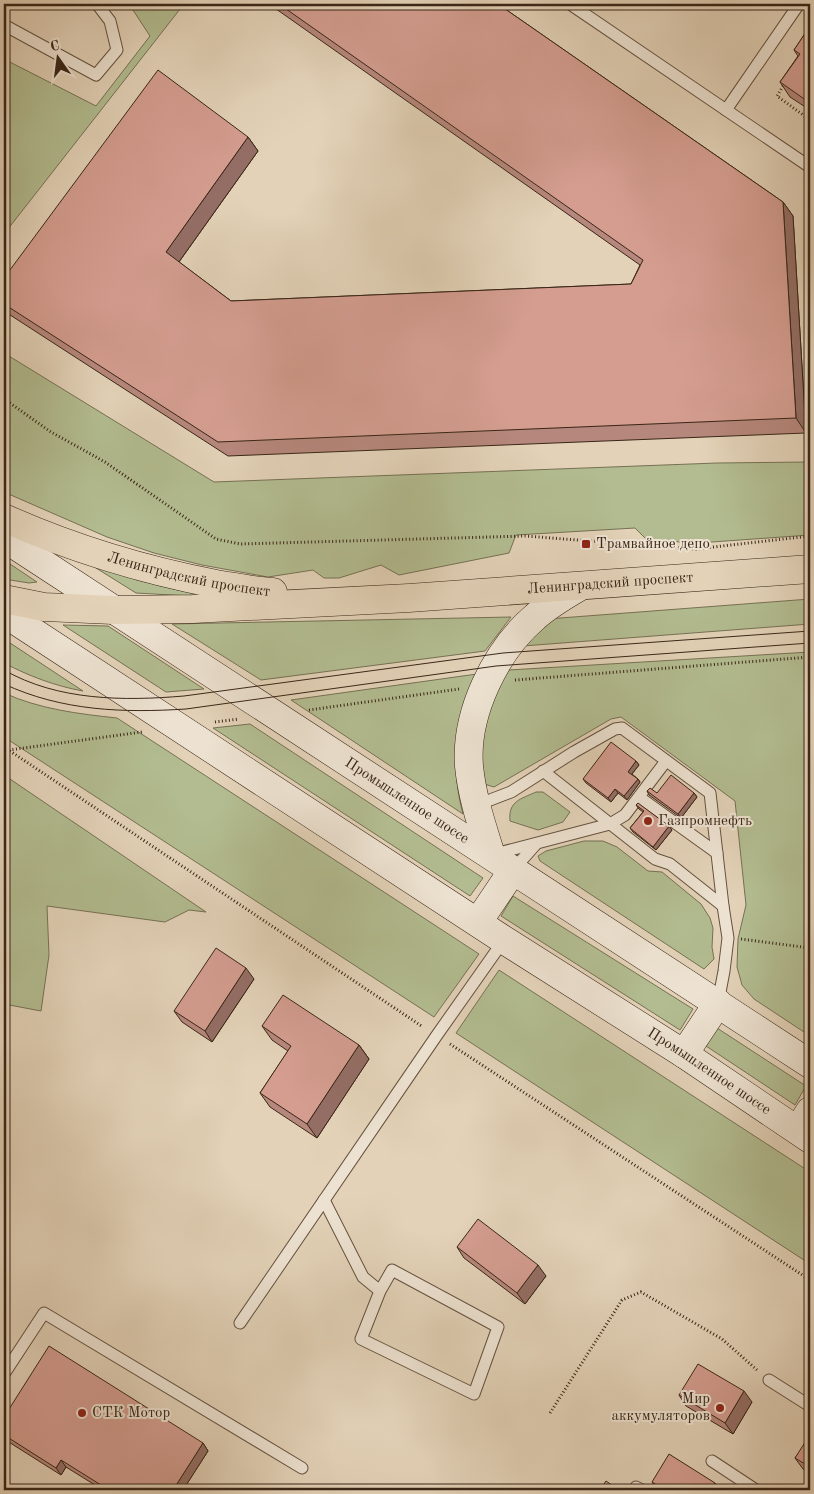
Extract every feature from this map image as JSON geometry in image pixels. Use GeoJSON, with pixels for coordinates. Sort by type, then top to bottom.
{"type":"FeatureCollection","features":[{"type":"Feature","properties":{"kind":"main road","name":"Ленинградский проспект"},"geometry":{"type":"LineString","coordinates":[[4,518],[81,548],[141,567],[197,580],[257,591],[409,598]]}},
{"type":"Feature","properties":{"kind":"main road","name":"Промышленное шоссе"},"geometry":{"type":"LineString","coordinates":[[4,538],[810,1064]]}},
{"type":"Feature","properties":{"kind":"main road","name":"Ленинградский проспект"},"geometry":{"type":"LineString","coordinates":[[4,599],[44,607],[113,610],[192,609],[409,598],[810,570]]}},
{"type":"Feature","properties":{"kind":"main road"},"geometry":{"type":"LineString","coordinates":[[491,855],[471,784],[469,765],[471,726],[478,704],[486,684],[506,649],[517,635],[540,613],[579,587]]}},
{"type":"Feature","properties":{"kind":"main road","name":"Промышленное шоссе"},"geometry":{"type":"LineString","coordinates":[[4,613],[504,940],[684,1054],[806,1127]]}},
{"type":"Feature","properties":{"kind":"main road"},"geometry":{"type":"LineString","coordinates":[[478,922],[513,870]]}},
{"type":"Feature","properties":{"kind":"main road"},"geometry":{"type":"LineString","coordinates":[[684,1054],[718,1003]]}},
{"type":"Feature","properties":{"kind":"lane"},"geometry":{"type":"LineString","coordinates":[[4,24],[96,74],[117,50],[110,20],[97,4]]}},
{"type":"Feature","properties":{"kind":"lane"},"geometry":{"type":"LineString","coordinates":[[570,4],[810,167]]}},
{"type":"Feature","properties":{"kind":"lane"},"geometry":{"type":"LineString","coordinates":[[726,110],[799,4]]}},
{"type":"Feature","properties":{"kind":"lane"},"geometry":{"type":"LineString","coordinates":[[477,805],[512,792],[574,752],[615,729],[622,728],[710,793],[728,938],[718,1003]]}},
{"type":"Feature","properties":{"kind":"lane"},"geometry":{"type":"LineString","coordinates":[[491,855],[610,824],[625,815],[666,761]]}},
{"type":"Feature","properties":{"kind":"lane"},"geometry":{"type":"LineString","coordinates":[[543,771],[655,859],[670,864],[723,906]]}},
{"type":"Feature","properties":{"kind":"lane"},"geometry":{"type":"LineString","coordinates":[[639,797],[717,853]]}},
{"type":"Feature","properties":{"kind":"lane"},"geometry":{"type":"LineString","coordinates":[[513,870],[536,844]]}},
{"type":"Feature","properties":{"kind":"lane"},"geometry":{"type":"LineString","coordinates":[[240,1323],[504,940]]}},
{"type":"Feature","properties":{"kind":"lane"},"geometry":{"type":"LineString","coordinates":[[324,1200],[363,1277],[380,1291]]}},
{"type":"Feature","properties":{"kind":"lane"},"geometry":{"type":"LineString","coordinates":[[392,1270],[498,1327],[474,1394],[361,1340],[380,1291],[392,1270]]}},
{"type":"Feature","properties":{"kind":"lane"},"geometry":{"type":"LineString","coordinates":[[4,1374],[44,1313],[302,1468]]}},
{"type":"Feature","properties":{"kind":"lane"},"geometry":{"type":"LineString","coordinates":[[769,1380],[810,1406]]}},
{"type":"Feature","properties":{"kind":"lane"},"geometry":{"type":"LineString","coordinates":[[712,1461],[756,1490]]}},
{"type":"Feature","properties":{"kind":"path"},"geometry":{"type":"LineString","coordinates":[[786,81],[776,96],[810,120]]}},
{"type":"Feature","properties":{"kind":"path"},"geometry":{"type":"LineString","coordinates":[[4,399],[51,432],[105,462],[216,539],[240,544],[526,536],[696,549],[810,536]]}},
{"type":"Feature","properties":{"kind":"path"},"geometry":{"type":"LineString","coordinates":[[9,750],[446,691],[510,680],[810,657]]}},
{"type":"Feature","properties":{"kind":"path"},"geometry":{"type":"LineString","coordinates":[[4,747],[810,1280]]}},
{"type":"Feature","properties":{"kind":"path"},"geometry":{"type":"LineString","coordinates":[[728,938],[810,948]]}},
{"type":"Feature","properties":{"kind":"path"},"geometry":{"type":"LineString","coordinates":[[550,1413],[622,1300],[642,1292],[722,1339],[769,1380]]}},
{"type":"Feature","properties":{"kind":"green space"},"geometry":{"type":"Polygon","coordinates":[[[129,4],[184,4],[4,234],[4,59],[96,106],[150,36],[129,4]]]}},
{"type":"Feature","properties":{"kind":"green space"},"geometry":{"type":"Polygon","coordinates":[[[4,353],[214,482],[717,463],[810,462],[810,535],[698,543],[647,540],[635,528],[516,535],[509,553],[399,575],[381,565],[339,578],[324,578],[313,570],[268,577],[202,565],[154,553],[107,537],[4,492],[4,353]]]}},
{"type":"Feature","properties":{"kind":"green space"},"geometry":{"type":"Polygon","coordinates":[[[4,560],[37,582],[29,583],[4,579],[4,560]]]}},
{"type":"Feature","properties":{"kind":"green space"},"geometry":{"type":"Polygon","coordinates":[[[88,563],[137,580],[207,597],[136,593],[88,563]]]}},
{"type":"Feature","properties":{"kind":"green space"},"geometry":{"type":"Polygon","coordinates":[[[810,599],[810,624],[523,646],[547,619],[810,599]]]}},
{"type":"Feature","properties":{"kind":"green space"},"geometry":{"type":"Polygon","coordinates":[[[511,617],[485,651],[261,680],[172,624],[511,617]]]}},
{"type":"Feature","properties":{"kind":"green space"},"geometry":{"type":"Polygon","coordinates":[[[63,625],[108,626],[204,689],[166,692],[63,625]]]}},
{"type":"Feature","properties":{"kind":"green space"},"geometry":{"type":"Polygon","coordinates":[[[4,639],[83,691],[42,680],[4,663],[4,639]]]}},
{"type":"Feature","properties":{"kind":"green space"},"geometry":{"type":"Polygon","coordinates":[[[810,652],[810,1036],[754,999],[742,985],[737,967],[738,939],[746,905],[735,801],[621,717],[611,719],[494,787],[484,784],[480,749],[485,720],[494,692],[509,670],[810,652]]]}},
{"type":"Feature","properties":{"kind":"green space"},"geometry":{"type":"Polygon","coordinates":[[[477,674],[463,706],[456,742],[457,779],[463,814],[291,700],[477,674]]]}},
{"type":"Feature","properties":{"kind":"green space"},"geometry":{"type":"Polygon","coordinates":[[[4,693],[45,707],[74,713],[117,718],[479,954],[434,1017],[4,737],[4,693]]]}},
{"type":"Feature","properties":{"kind":"green space"},"geometry":{"type":"Polygon","coordinates":[[[250,724],[483,878],[470,896],[213,728],[250,724]]]}},
{"type":"Feature","properties":{"kind":"green space"},"geometry":{"type":"Polygon","coordinates":[[[4,775],[206,912],[189,910],[165,922],[47,906],[49,955],[41,1011],[4,1004],[4,775]]]}},
{"type":"Feature","properties":{"kind":"green space"},"geometry":{"type":"Polygon","coordinates":[[[536,792],[543,792],[570,812],[563,822],[538,830],[510,821],[513,805],[536,792]]]}},
{"type":"Feature","properties":{"kind":"green space"},"geometry":{"type":"Polygon","coordinates":[[[584,841],[603,841],[617,847],[648,871],[662,872],[701,904],[710,918],[713,928],[712,947],[714,959],[704,969],[540,861],[538,856],[546,851],[584,841]]]}},
{"type":"Feature","properties":{"kind":"green space"},"geometry":{"type":"Polygon","coordinates":[[[513,896],[693,1009],[680,1030],[501,916],[513,896]]]}},
{"type":"Feature","properties":{"kind":"green space"},"geometry":{"type":"Polygon","coordinates":[[[499,970],[810,1172],[810,1264],[456,1033],[499,970]]]}},
{"type":"Feature","properties":{"kind":"green space"},"geometry":{"type":"Polygon","coordinates":[[[717,1028],[806,1086],[795,1105],[706,1046],[717,1028]]]}},
{"type":"Feature","properties":{"kind":"building"},"geometry":{"type":"Polygon","coordinates":[[[279,4],[498,4],[783,202],[796,418],[218,442],[4,304],[4,278],[158,70],[248,137],[166,252],[231,301],[631,284],[643,260],[279,4]]]}},
{"type":"Feature","properties":{"kind":"building"},"geometry":{"type":"Polygon","coordinates":[[[810,26],[810,103],[780,82],[800,54],[794,50],[810,26]]]}},
{"type":"Feature","properties":{"kind":"building"},"geometry":{"type":"Polygon","coordinates":[[[611,742],[636,761],[628,772],[638,779],[624,796],[615,789],[608,798],[583,779],[611,742]]]}},
{"type":"Feature","properties":{"kind":"building"},"geometry":{"type":"Polygon","coordinates":[[[671,775],[694,793],[678,814],[647,791],[650,788],[657,793],[671,775]]]}},
{"type":"Feature","properties":{"kind":"building"},"geometry":{"type":"Polygon","coordinates":[[[638,803],[669,826],[653,847],[630,828],[644,811],[636,805],[638,803]]]}},
{"type":"Feature","properties":{"kind":"building"},"geometry":{"type":"Polygon","coordinates":[[[216,948],[246,968],[205,1031],[174,1011],[216,948]]]}},
{"type":"Feature","properties":{"kind":"building"},"geometry":{"type":"Polygon","coordinates":[[[283,995],[359,1045],[307,1124],[260,1093],[291,1046],[262,1026],[283,995]]]}},
{"type":"Feature","properties":{"kind":"building"},"geometry":{"type":"Polygon","coordinates":[[[478,1219],[538,1265],[517,1293],[457,1247],[478,1219]]]}},
{"type":"Feature","properties":{"kind":"building","name":"СТК Мотор"},"geometry":{"type":"Polygon","coordinates":[[[49,1346],[203,1443],[173,1490],[109,1490],[61,1460],[56,1468],[4,1435],[4,1417],[49,1346]]]}},
{"type":"Feature","properties":{"kind":"building"},"geometry":{"type":"Polygon","coordinates":[[[698,1364],[744,1391],[725,1423],[679,1395],[698,1364]]]}},
{"type":"Feature","properties":{"kind":"building"},"geometry":{"type":"Polygon","coordinates":[[[810,1437],[810,1467],[795,1458],[810,1437]]]}},
{"type":"Feature","properties":{"kind":"building"},"geometry":{"type":"Polygon","coordinates":[[[669,1454],[715,1483],[710,1490],[664,1490],[652,1482],[669,1454]]]}},
{"type":"Feature","properties":{"kind":"building"},"geometry":{"type":"Polygon","coordinates":[[[606,1481],[619,1490],[600,1490],[606,1481]]]}},
{"type":"Feature","properties":{"kind":"tram line"},"geometry":{"type":"LineString","coordinates":[[4,670],[46,688],[69,693],[115,698],[161,698],[503,653],[810,631]]}},
{"type":"Feature","properties":{"kind":"tram line"},"geometry":{"type":"LineString","coordinates":[[4,684],[26,693],[70,705],[139,711],[186,709],[496,666],[810,643]]}},
{"type":"Feature","properties":{"kind":"place","name":"Трамвайное депо"},"geometry":{"type":"Point","coordinates":[586,544]}},
{"type":"Feature","properties":{"kind":"place","name":"Газпромнефть"},"geometry":{"type":"Point","coordinates":[648,821]}},
{"type":"Feature","properties":{"kind":"place","name":"Мир аккумуляторов"},"geometry":{"type":"Point","coordinates":[720,1408]}},
{"type":"Feature","properties":{"kind":"place","name":"СТК Мотор"},"geometry":{"type":"Point","coordinates":[82,1413]}}]}
